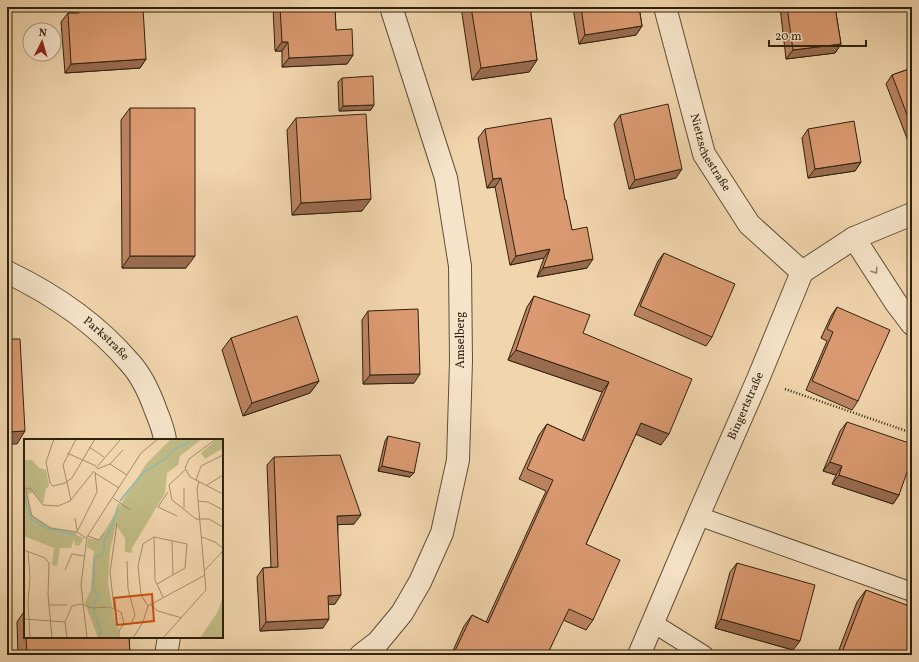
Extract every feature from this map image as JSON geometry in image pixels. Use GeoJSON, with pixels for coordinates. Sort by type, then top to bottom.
{"type":"FeatureCollection","features":[{"type":"Feature","properties":{"kind":"street","name":"Amselberg"},"geometry":{"type":"LineString","coordinates":[[361,655],[378,642],[402,613],[420,582],[442,534],[458,460],[461,361],[460,266],[446,178],[391,7]]}},
{"type":"Feature","properties":{"kind":"street","name":"Nietzschestraße"},"geometry":{"type":"LineString","coordinates":[[665,7],[704,154],[750,224],[802,272]]}},
{"type":"Feature","properties":{"kind":"street"},"geometry":{"type":"LineString","coordinates":[[802,272],[854,238],[912,214]]}},
{"type":"Feature","properties":{"kind":"street"},"geometry":{"type":"LineString","coordinates":[[854,238],[896,303],[912,324]]}},
{"type":"Feature","properties":{"kind":"street","name":"Parkstraße"},"geometry":{"type":"LineString","coordinates":[[7,272],[54,298],[70,309],[105,338],[131,363],[149,393],[164,431],[165,439]]}},
{"type":"Feature","properties":{"kind":"street","name":"Bingertstraße"},"geometry":{"type":"LineString","coordinates":[[639,655],[758,379],[802,272]]}},
{"type":"Feature","properties":{"kind":"street"},"geometry":{"type":"LineString","coordinates":[[166,655],[169,638]]}},
{"type":"Feature","properties":{"kind":"lane"},"geometry":{"type":"LineString","coordinates":[[698,516],[912,592]]}},
{"type":"Feature","properties":{"kind":"lane"},"geometry":{"type":"LineString","coordinates":[[653,623],[704,655]]}},
{"type":"Feature","properties":{"kind":"path"},"geometry":{"type":"LineString","coordinates":[[758,379],[912,433]]}},
{"type":"Feature","properties":{"kind":"building"},"geometry":{"type":"Polygon","coordinates":[[[79,7],[130,7],[130,10],[143,8],[146,59],[71,64],[68,13],[79,13],[79,7]]]}},
{"type":"Feature","properties":{"kind":"building"},"geometry":{"type":"Polygon","coordinates":[[[280,7],[335,7],[336,30],[352,29],[353,55],[289,58],[288,42],[282,42],[280,7]]]}},
{"type":"Feature","properties":{"kind":"building"},"geometry":{"type":"Polygon","coordinates":[[[471,7],[530,7],[537,60],[481,68],[471,7]]]}},
{"type":"Feature","properties":{"kind":"building"},"geometry":{"type":"Polygon","coordinates":[[[581,7],[639,7],[642,26],[585,35],[581,7]]]}},
{"type":"Feature","properties":{"kind":"building"},"geometry":{"type":"Polygon","coordinates":[[[787,7],[835,7],[841,44],[793,50],[787,7]]]}},
{"type":"Feature","properties":{"kind":"building"},"geometry":{"type":"Polygon","coordinates":[[[912,68],[912,128],[892,75],[912,68]]]}},
{"type":"Feature","properties":{"kind":"building"},"geometry":{"type":"Polygon","coordinates":[[[373,76],[374,105],[343,106],[342,78],[373,76]]]}},
{"type":"Feature","properties":{"kind":"building"},"geometry":{"type":"Polygon","coordinates":[[[668,104],[682,169],[635,180],[620,115],[668,104]]]}},
{"type":"Feature","properties":{"kind":"building"},"geometry":{"type":"Polygon","coordinates":[[[130,108],[195,108],[195,256],[130,256],[130,108]]]}},
{"type":"Feature","properties":{"kind":"building"},"geometry":{"type":"Polygon","coordinates":[[[366,114],[371,199],[301,203],[296,118],[366,114]]]}},
{"type":"Feature","properties":{"kind":"building"},"geometry":{"type":"Polygon","coordinates":[[[551,118],[565,200],[572,230],[587,227],[593,259],[543,268],[550,249],[516,256],[501,178],[493,179],[485,129],[551,118]]]}},
{"type":"Feature","properties":{"kind":"building"},"geometry":{"type":"Polygon","coordinates":[[[854,121],[861,162],[815,169],[808,129],[854,121]]]}},
{"type":"Feature","properties":{"kind":"building"},"geometry":{"type":"Polygon","coordinates":[[[664,253],[735,284],[712,337],[640,306],[664,253]]]}},
{"type":"Feature","properties":{"kind":"building"},"geometry":{"type":"Polygon","coordinates":[[[534,296],[590,315],[583,333],[692,379],[669,434],[641,423],[586,544],[620,560],[593,620],[569,609],[547,655],[453,655],[472,615],[488,623],[553,480],[527,469],[547,424],[584,441],[609,382],[516,350],[534,296]]]}},
{"type":"Feature","properties":{"kind":"building"},"geometry":{"type":"Polygon","coordinates":[[[837,307],[890,330],[858,401],[812,381],[833,332],[827,329],[837,307]]]}},
{"type":"Feature","properties":{"kind":"building"},"geometry":{"type":"Polygon","coordinates":[[[418,309],[420,374],[370,375],[368,311],[418,309]]]}},
{"type":"Feature","properties":{"kind":"building"},"geometry":{"type":"Polygon","coordinates":[[[297,316],[319,381],[252,403],[231,338],[297,316]]]}},
{"type":"Feature","properties":{"kind":"building"},"geometry":{"type":"Polygon","coordinates":[[[7,339],[20,339],[25,431],[7,432],[7,339]]]}},
{"type":"Feature","properties":{"kind":"building"},"geometry":{"type":"Polygon","coordinates":[[[847,422],[912,444],[912,458],[899,495],[839,475],[842,466],[830,462],[847,422]]]}},
{"type":"Feature","properties":{"kind":"building"},"geometry":{"type":"Polygon","coordinates":[[[388,436],[420,443],[414,473],[382,466],[388,436]]]}},
{"type":"Feature","properties":{"kind":"building"},"geometry":{"type":"Polygon","coordinates":[[[340,455],[361,515],[337,516],[341,595],[328,596],[329,619],[266,622],[263,568],[278,567],[274,457],[340,455]]]}},
{"type":"Feature","properties":{"kind":"building"},"geometry":{"type":"Polygon","coordinates":[[[737,563],[815,585],[800,641],[721,619],[737,563]]]}},
{"type":"Feature","properties":{"kind":"building"},"geometry":{"type":"Polygon","coordinates":[[[866,590],[912,607],[912,655],[841,655],[866,590]]]}},
{"type":"Feature","properties":{"kind":"building"},"geometry":{"type":"Polygon","coordinates":[[[26,638],[129,638],[130,655],[27,655],[26,638]]]}}]}
